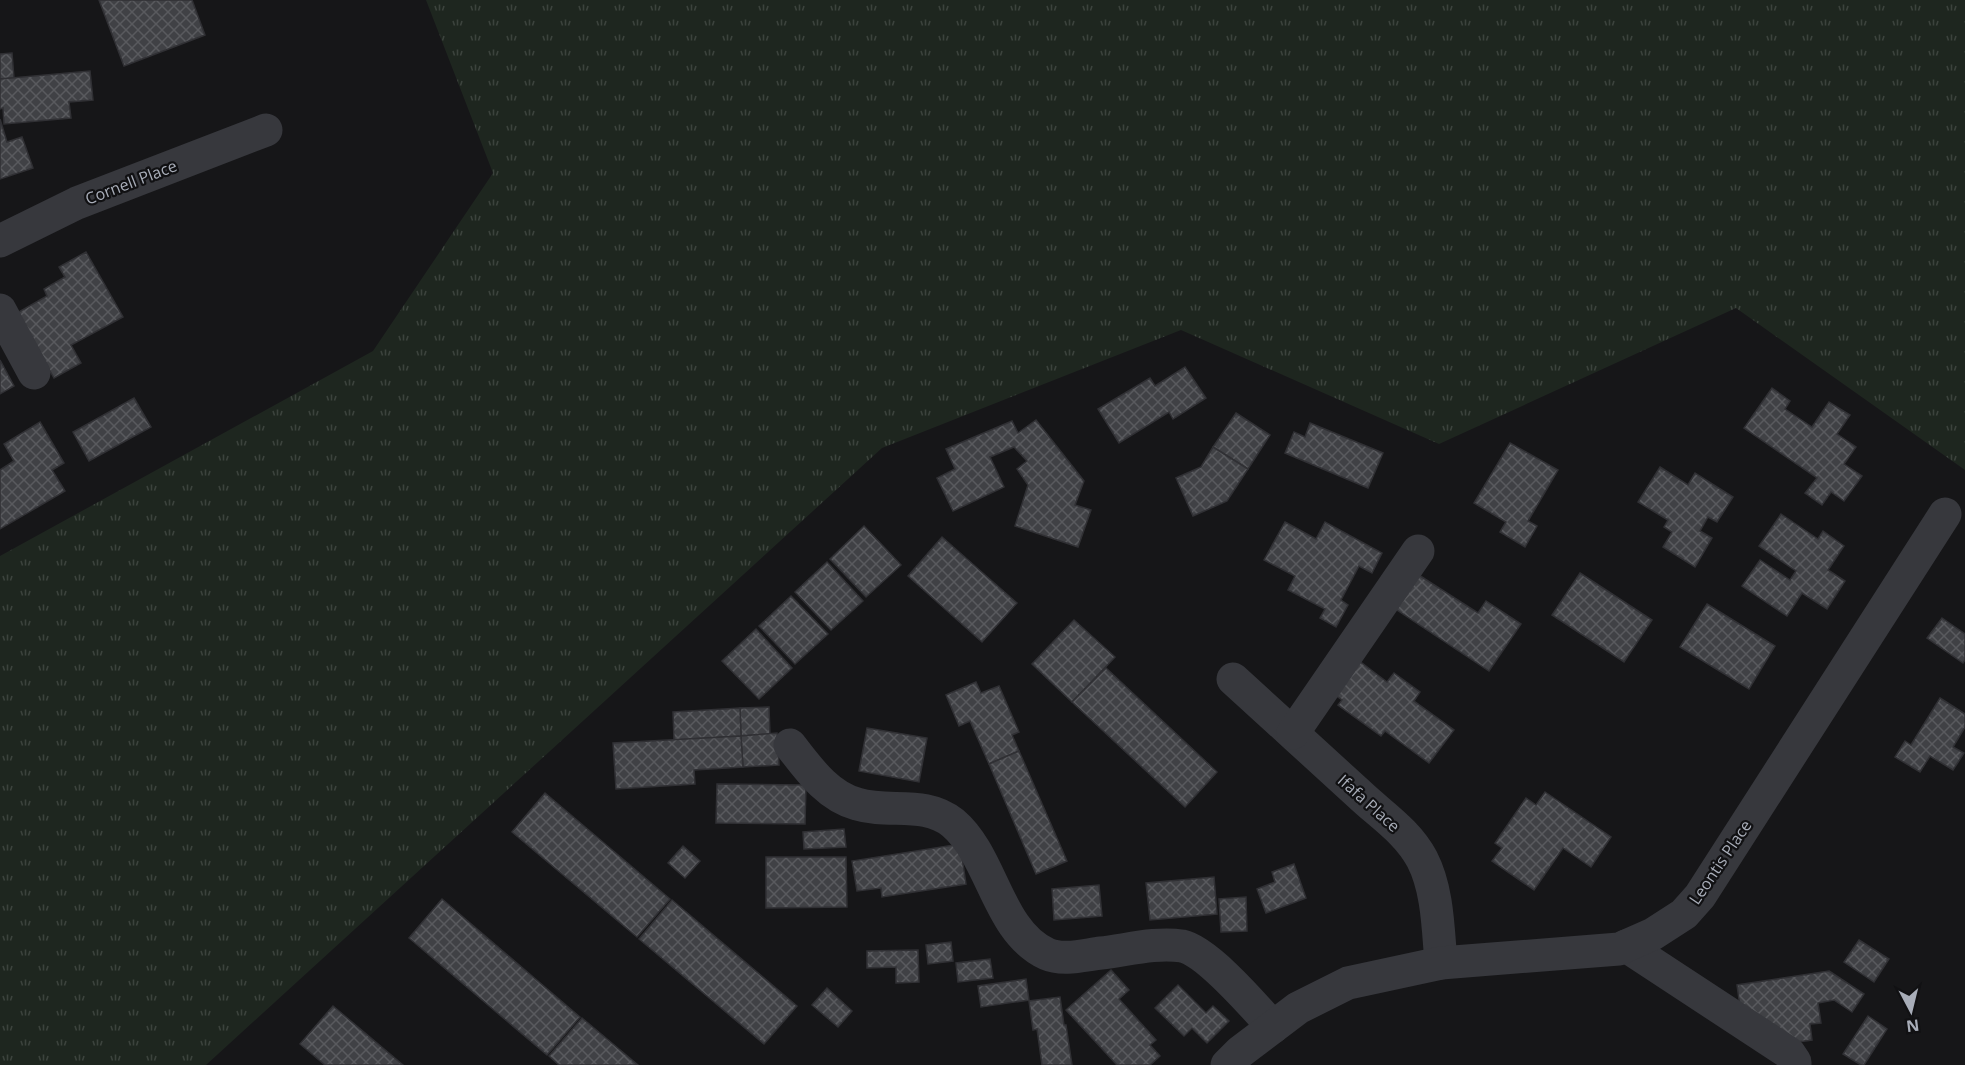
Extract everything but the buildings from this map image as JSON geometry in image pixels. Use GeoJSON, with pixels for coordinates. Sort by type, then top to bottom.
{"type":"FeatureCollection","features":[{"type":"Feature","properties":{"kind":"street","name":"Cornell Place"},"geometry":{"type":"LineString","coordinates":[[0,242],[77,202],[266,130]]}},
{"type":"Feature","properties":{"kind":"street"},"geometry":{"type":"LineString","coordinates":[[0,310],[34,373]]}},
{"type":"Feature","properties":{"kind":"street","name":"Leontis Place"},"geometry":{"type":"LineString","coordinates":[[1227,1065],[1240,1052],[1298,1008],[1348,983],[1441,963],[1619,949],[1653,934],[1684,914],[1700,896],[1945,514]]}},
{"type":"Feature","properties":{"kind":"street"},"geometry":{"type":"LineString","coordinates":[[1293,734],[1418,551]]}},
{"type":"Feature","properties":{"kind":"street","name":"Ifafa Place"},"geometry":{"type":"LineString","coordinates":[[1233,679],[1366,801],[1401,829],[1422,859],[1430,882],[1436,908],[1441,963]]}},
{"type":"Feature","properties":{"kind":"street"},"geometry":{"type":"LineString","coordinates":[[790,745],[814,776],[846,801],[868,806],[929,811],[944,816],[954,824],[964,835],[984,867],[1010,917],[1028,942],[1047,954],[1064,957],[1156,946],[1183,946],[1199,953],[1273,1027]]}},
{"type":"Feature","properties":{"kind":"street"},"geometry":{"type":"LineString","coordinates":[[1626,946],[1788,1053],[1795,1065]]}},
{"type":"Feature","properties":{"kind":"green space"},"geometry":{"type":"Polygon","coordinates":[[[426,0],[1965,0],[1965,470],[1736,308],[1439,444],[1181,330],[882,448],[206,1065],[0,1065],[0,556],[373,351],[493,173],[426,0]]]}}]}
